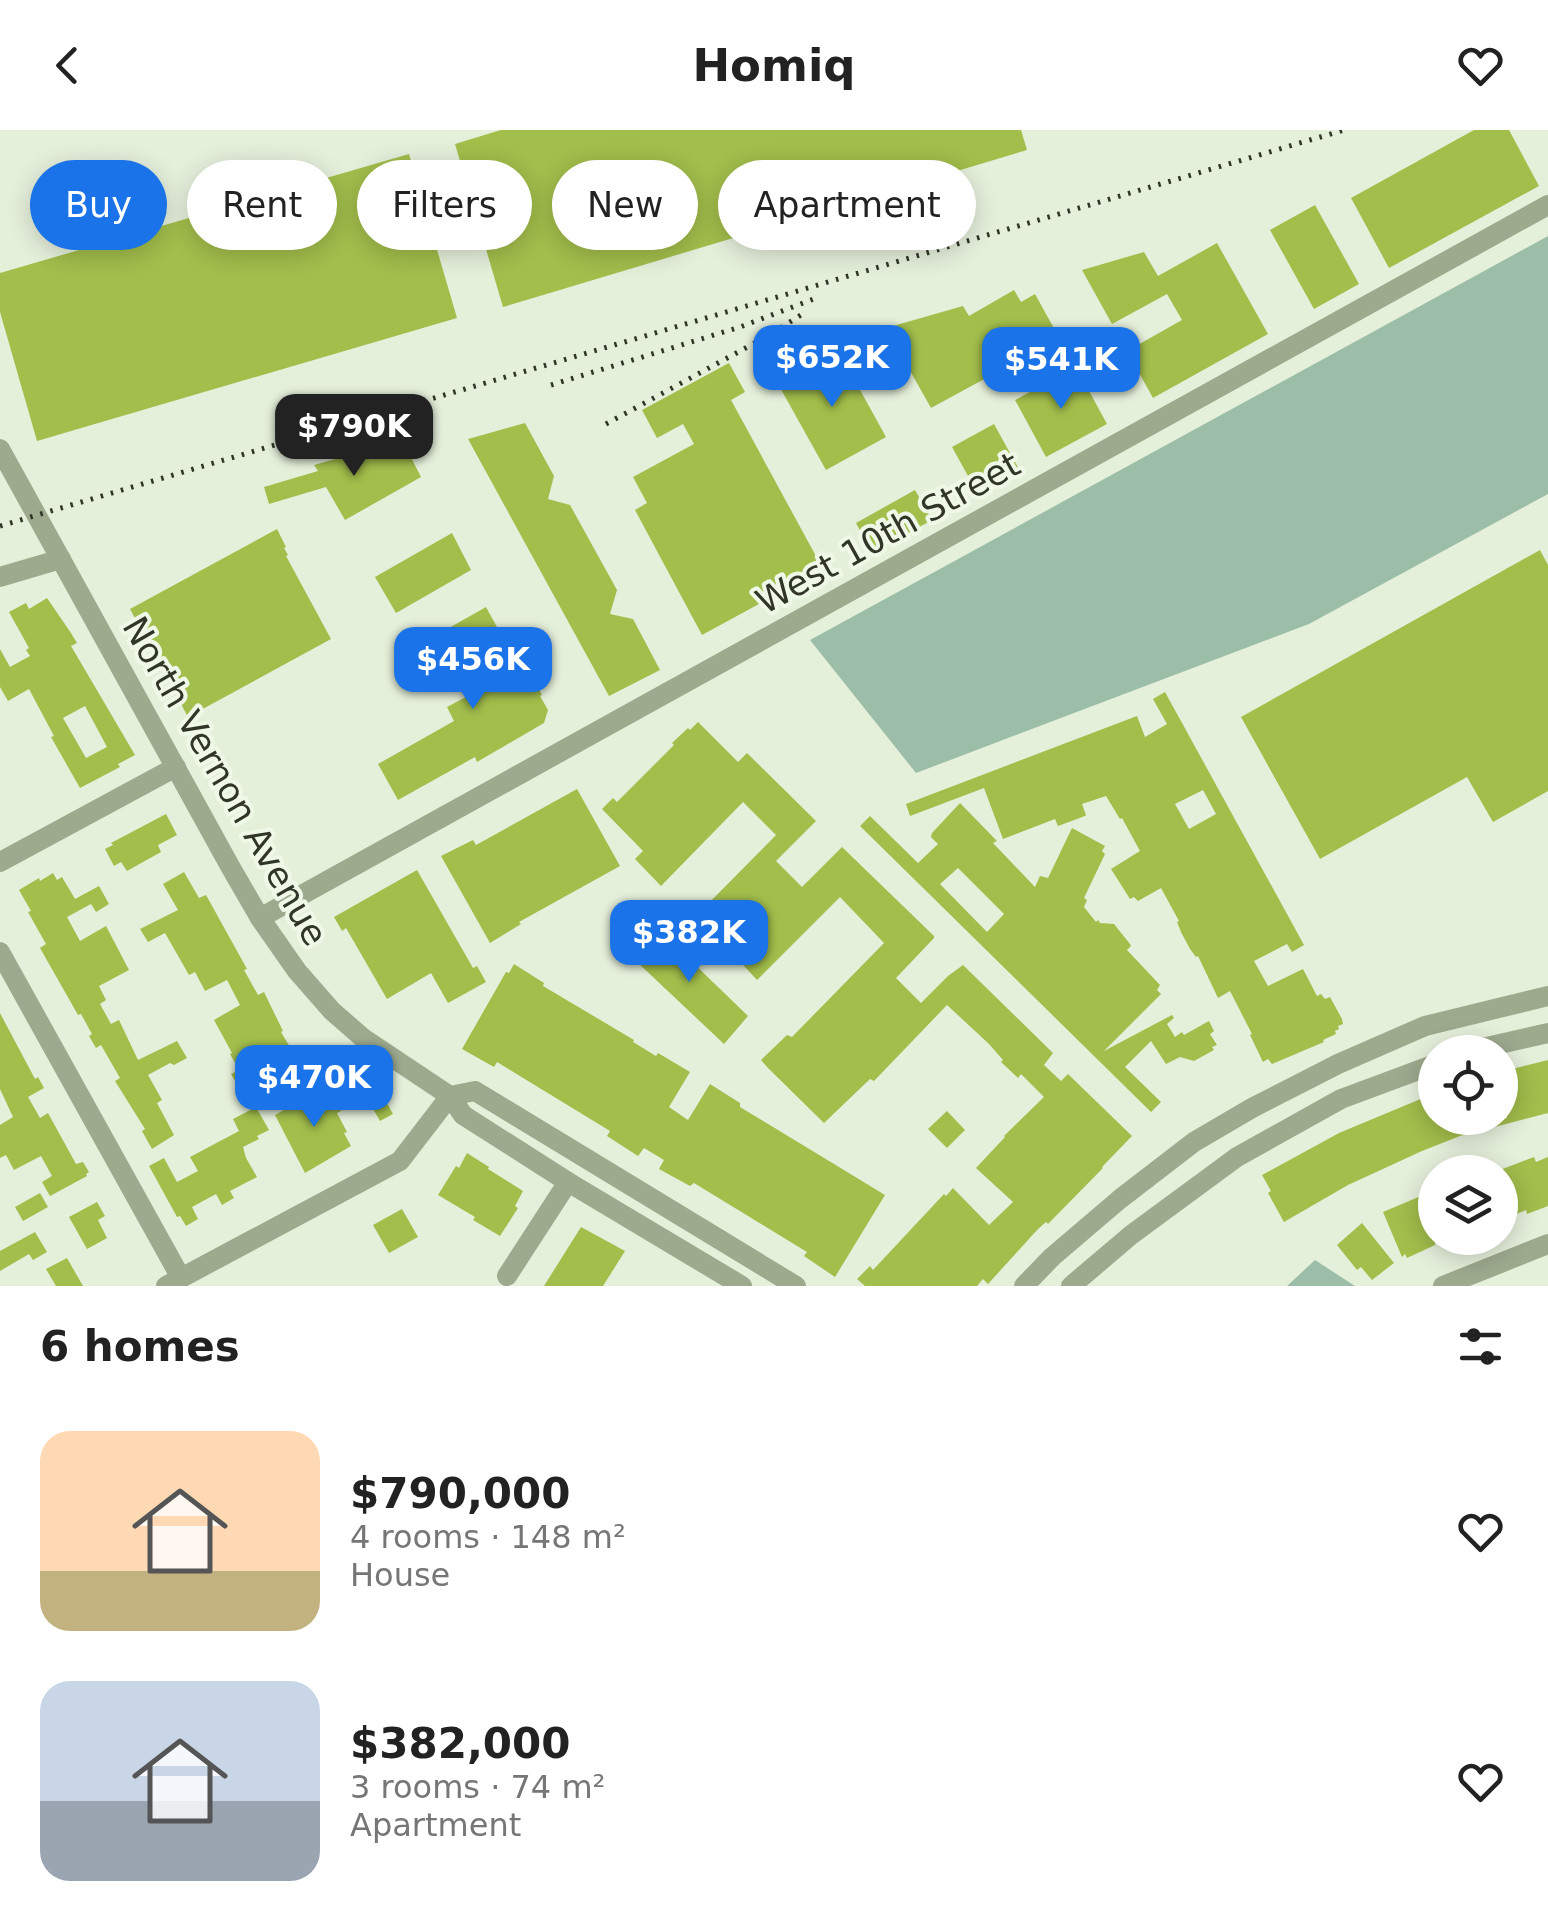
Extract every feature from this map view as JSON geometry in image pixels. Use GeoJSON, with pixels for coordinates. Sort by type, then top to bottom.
{"type":"FeatureCollection","features":[{"type":"Feature","properties":{"kind":"street","name":"West 10th Street"},"geometry":{"type":"LineString","coordinates":[[260,918],[1548,206]]}},
{"type":"Feature","properties":{"kind":"street","name":"North Vernon Avenue"},"geometry":{"type":"LineString","coordinates":[[0,449],[260,918],[332,1011],[363,1038],[450,1096],[462,1114],[742,1286]]}},
{"type":"Feature","properties":{"kind":"street"},"geometry":{"type":"LineString","coordinates":[[0,577],[61,559]]}},
{"type":"Feature","properties":{"kind":"street"},"geometry":{"type":"LineString","coordinates":[[0,862],[176,766]]}},
{"type":"Feature","properties":{"kind":"street"},"geometry":{"type":"LineString","coordinates":[[0,952],[174,1282],[400,1160],[450,1096]]}},
{"type":"Feature","properties":{"kind":"street"},"geometry":{"type":"LineString","coordinates":[[1024,1286],[1120,1199],[1194,1142],[1238,1116],[1338,1064],[1425,1026],[1548,996]]}},
{"type":"Feature","properties":{"kind":"street"},"geometry":{"type":"LineString","coordinates":[[1518,1039],[1548,1032]]}},
{"type":"Feature","properties":{"kind":"street"},"geometry":{"type":"LineString","coordinates":[[1072,1286],[1130,1235],[1237,1157],[1341,1099],[1418,1070]]}},
{"type":"Feature","properties":{"kind":"street","name":"North Vernon Avenue"},"geometry":{"type":"LineString","coordinates":[[450,1096],[475,1091],[796,1286]]}},
{"type":"Feature","properties":{"kind":"street"},"geometry":{"type":"LineString","coordinates":[[507,1276],[568,1182]]}},
{"type":"Feature","properties":{"kind":"street"},"geometry":{"type":"LineString","coordinates":[[1443,1286],[1548,1244]]}},
{"type":"Feature","properties":{"kind":"street"},"geometry":{"type":"LineString","coordinates":[[754,1286],[765,1267]]}},
{"type":"Feature","properties":{"kind":"green space"},"geometry":{"type":"Polygon","coordinates":[[[1548,236],[1548,494],[1309,624],[916,773],[810,640],[1548,236]]]}},
{"type":"Feature","properties":{"kind":"green space"},"geometry":{"type":"Polygon","coordinates":[[[1315,1260],[1355,1286],[1287,1286],[1315,1260]]]}},
{"type":"Feature","properties":{"kind":"building"},"geometry":{"type":"Polygon","coordinates":[[[501,130],[1021,130],[1027,150],[976,165],[976,160],[718,160],[718,243],[698,249],[698,160],[552,160],[552,250],[693,250],[503,307],[486,250],[532,250],[532,160],[460,160],[455,144],[501,130]]]}},
{"type":"Feature","properties":{"kind":"building"},"geometry":{"type":"Polygon","coordinates":[[[1474,130],[1509,130],[1539,186],[1389,268],[1351,198],[1474,130]]]}},
{"type":"Feature","properties":{"kind":"building"},"geometry":{"type":"Polygon","coordinates":[[[409,154],[411,160],[388,160],[409,154]]]}},
{"type":"Feature","properties":{"kind":"building"},"geometry":{"type":"Polygon","coordinates":[[[357,169],[357,250],[437,250],[457,318],[37,441],[0,312],[0,273],[79,250],[167,250],[167,224],[187,219],[187,250],[337,250],[337,175],[357,169]]]}},
{"type":"Feature","properties":{"kind":"building"},"geometry":{"type":"Polygon","coordinates":[[[1315,205],[1359,284],[1314,309],[1270,230],[1315,205]]]}},
{"type":"Feature","properties":{"kind":"building"},"geometry":{"type":"Polygon","coordinates":[[[1217,243],[1268,334],[1153,398],[1127,351],[1182,320],[1167,294],[1112,324],[1082,270],[1144,252],[1158,276],[1217,243]]]}},
{"type":"Feature","properties":{"kind":"building"},"geometry":{"type":"Polygon","coordinates":[[[1014,290],[1021,302],[1035,294],[1061,341],[931,408],[886,328],[963,306],[969,316],[1014,290]]]}},
{"type":"Feature","properties":{"kind":"building"},"geometry":{"type":"Polygon","coordinates":[[[838,350],[886,437],[826,470],[778,384],[838,350]]]}},
{"type":"Feature","properties":{"kind":"building"},"geometry":{"type":"Polygon","coordinates":[[[729,363],[745,392],[731,400],[823,569],[702,635],[635,510],[647,503],[633,477],[694,444],[683,424],[657,438],[642,410],[729,363]]]}},
{"type":"Feature","properties":{"kind":"building"},"geometry":{"type":"Polygon","coordinates":[[[1076,367],[1107,424],[1046,457],[1015,400],[1076,367]]]}},
{"type":"Feature","properties":{"kind":"building"},"geometry":{"type":"Polygon","coordinates":[[[525,423],[554,476],[548,499],[570,505],[617,590],[610,614],[633,619],[660,670],[609,696],[468,439],[525,423]]]}},
{"type":"Feature","properties":{"kind":"building"},"geometry":{"type":"Polygon","coordinates":[[[994,424],[1020,471],[978,494],[952,447],[994,424]]]}},
{"type":"Feature","properties":{"kind":"building"},"geometry":{"type":"Polygon","coordinates":[[[402,440],[421,477],[345,520],[326,487],[269,504],[264,487],[318,471],[314,465],[402,440]]]}},
{"type":"Feature","properties":{"kind":"building"},"geometry":{"type":"Polygon","coordinates":[[[915,490],[932,520],[872,553],[856,523],[915,490]]]}},
{"type":"Feature","properties":{"kind":"building"},"geometry":{"type":"Polygon","coordinates":[[[277,529],[286,556],[331,639],[188,717],[130,609],[277,529]]]}},
{"type":"Feature","properties":{"kind":"building"},"geometry":{"type":"Polygon","coordinates":[[[452,533],[471,570],[396,613],[375,577],[452,533]]]}},
{"type":"Feature","properties":{"kind":"building"},"geometry":{"type":"Polygon","coordinates":[[[1540,550],[1548,565],[1548,791],[1493,822],[1467,777],[1320,859],[1241,717],[1540,550]]]}},
{"type":"Feature","properties":{"kind":"building"},"geometry":{"type":"Polygon","coordinates":[[[47,598],[77,643],[71,646],[135,755],[80,788],[29,689],[8,701],[0,687],[0,649],[10,667],[30,656],[9,612],[26,603],[29,609],[47,598]],[[85,706],[63,718],[86,758],[107,747],[85,706]]]}},
{"type":"Feature","properties":{"kind":"building"},"geometry":{"type":"Polygon","coordinates":[[[486,607],[519,667],[528,670],[542,695],[548,710],[544,723],[477,762],[475,757],[398,800],[378,764],[454,721],[447,707],[483,688],[449,628],[486,607]]]}},
{"type":"Feature","properties":{"kind":"building"},"geometry":{"type":"Polygon","coordinates":[[[1165,692],[1304,945],[1292,952],[1287,944],[1254,961],[1268,986],[1303,969],[1317,996],[1330,997],[1342,1019],[1336,1034],[1324,1042],[1272,1064],[1268,1059],[1263,1062],[1230,991],[1218,998],[1161,888],[1138,901],[1130,899],[1111,869],[1140,851],[1106,796],[1082,804],[1085,816],[1058,826],[1055,819],[1003,839],[984,788],[910,816],[906,804],[1137,716],[1145,737],[1167,724],[1153,699],[1165,692]],[[1203,790],[1175,804],[1189,829],[1216,814],[1203,790]]]}},
{"type":"Feature","properties":{"kind":"building"},"geometry":{"type":"Polygon","coordinates":[[[698,722],[738,762],[747,753],[816,821],[776,861],[802,887],[842,847],[934,936],[896,978],[921,1003],[963,965],[1053,1053],[1044,1065],[1061,1081],[1068,1074],[1132,1136],[988,1284],[983,1279],[977,1286],[865,1286],[857,1279],[870,1266],[873,1270],[953,1188],[989,1225],[1013,1202],[976,1168],[1044,1097],[1021,1074],[1018,1078],[1001,1062],[988,1043],[947,1005],[874,1081],[870,1079],[824,1123],[768,1068],[761,1060],[787,1035],[792,1037],[884,943],[840,897],[757,980],[694,918],[776,835],[743,802],[661,886],[635,859],[643,851],[602,809],[613,798],[617,802],[672,743],[698,722]]]}},
{"type":"Feature","properties":{"kind":"building"},"geometry":{"type":"Polygon","coordinates":[[[577,789],[620,866],[519,922],[490,943],[441,856],[473,840],[476,845],[577,789]]]}},
{"type":"Feature","properties":{"kind":"building"},"geometry":{"type":"Polygon","coordinates":[[[960,803],[1035,887],[1040,876],[1048,878],[1072,828],[1105,846],[1084,907],[1096,922],[1114,924],[1131,946],[1127,950],[1160,985],[1157,990],[1161,994],[1104,1051],[1172,1015],[1174,1018],[1167,1024],[1175,1037],[1209,1021],[1214,1031],[1210,1034],[1217,1045],[1212,1047],[1214,1050],[1194,1061],[1180,1057],[1166,1064],[1151,1041],[1125,1067],[1161,1102],[1151,1112],[860,826],[870,816],[918,863],[938,844],[932,833],[960,803]],[[958,868],[940,884],[987,932],[1004,914],[958,868]]]}},
{"type":"Feature","properties":{"kind":"building"},"geometry":{"type":"Polygon","coordinates":[[[166,814],[177,835],[158,845],[161,852],[127,871],[121,862],[114,866],[105,849],[111,843],[166,814]]]}},
{"type":"Feature","properties":{"kind":"building"},"geometry":{"type":"Polygon","coordinates":[[[417,870],[473,968],[477,966],[486,982],[448,1003],[431,973],[387,999],[346,928],[342,931],[334,917],[417,870]]]}},
{"type":"Feature","properties":{"kind":"building"},"geometry":{"type":"Polygon","coordinates":[[[184,872],[199,898],[206,895],[258,995],[264,992],[300,1064],[299,1069],[246,1100],[231,1074],[239,1070],[214,1020],[240,1005],[227,980],[205,991],[195,972],[189,975],[165,933],[148,942],[140,929],[178,910],[163,884],[184,872]]]}},
{"type":"Feature","properties":{"kind":"building"},"geometry":{"type":"Polygon","coordinates":[[[53,873],[57,880],[62,877],[75,899],[99,886],[109,904],[96,912],[91,904],[67,917],[80,941],[106,926],[129,970],[99,986],[106,1000],[100,1004],[111,1024],[119,1020],[138,1060],[177,1041],[187,1058],[148,1075],[174,1135],[152,1149],[142,1131],[145,1129],[115,1081],[120,1078],[101,1045],[96,1048],[81,1014],[78,1015],[40,948],[46,944],[19,890],[53,873]]]}},
{"type":"Feature","properties":{"kind":"building"},"geometry":{"type":"Polygon","coordinates":[[[656,927],[748,1016],[724,1044],[630,952],[656,927]]]}},
{"type":"Feature","properties":{"kind":"building"},"geometry":{"type":"Polygon","coordinates":[[[514,964],[633,1042],[690,1072],[669,1107],[688,1120],[710,1084],[740,1103],[740,1107],[885,1195],[835,1277],[804,1256],[807,1252],[694,1183],[690,1186],[659,1169],[664,1160],[644,1148],[638,1156],[607,1136],[610,1131],[497,1062],[494,1067],[462,1049],[514,964]]]}},
{"type":"Feature","properties":{"kind":"building"},"geometry":{"type":"Polygon","coordinates":[[[0,1013],[35,1079],[38,1077],[44,1088],[28,1097],[40,1118],[48,1113],[76,1164],[83,1162],[89,1172],[50,1196],[42,1182],[52,1176],[41,1156],[14,1170],[6,1155],[0,1158],[0,1125],[13,1117],[0,1089],[0,1013]]]}},
{"type":"Feature","properties":{"kind":"building"},"geometry":{"type":"Polygon","coordinates":[[[1548,1060],[1548,1113],[1518,1121],[1518,1068],[1548,1060]]]}},
{"type":"Feature","properties":{"kind":"building"},"geometry":{"type":"Polygon","coordinates":[[[322,1088],[341,1111],[337,1113],[351,1146],[305,1173],[275,1115],[322,1088]]]}},
{"type":"Feature","properties":{"kind":"building"},"geometry":{"type":"Polygon","coordinates":[[[381,1092],[393,1114],[380,1121],[368,1100],[381,1092]]]}},
{"type":"Feature","properties":{"kind":"building"},"geometry":{"type":"Polygon","coordinates":[[[1418,1100],[1418,1135],[1464,1135],[1348,1185],[1284,1222],[1262,1175],[1339,1133],[1418,1100]]]}},
{"type":"Feature","properties":{"kind":"building"},"geometry":{"type":"Polygon","coordinates":[[[256,1107],[269,1130],[243,1147],[257,1177],[230,1191],[234,1198],[222,1205],[216,1194],[192,1207],[198,1219],[186,1226],[149,1166],[164,1158],[177,1182],[198,1171],[190,1157],[239,1131],[233,1119],[256,1107]]]}},
{"type":"Feature","properties":{"kind":"building"},"geometry":{"type":"Polygon","coordinates":[[[947,1111],[965,1130],[947,1148],[928,1129],[947,1111]]]}},
{"type":"Feature","properties":{"kind":"building"},"geometry":{"type":"Polygon","coordinates":[[[467,1153],[523,1191],[515,1206],[518,1208],[500,1236],[438,1195],[467,1153]]]}},
{"type":"Feature","properties":{"kind":"building"},"geometry":{"type":"Polygon","coordinates":[[[1548,1157],[1548,1206],[1518,1213],[1518,1163],[1548,1157]]]}},
{"type":"Feature","properties":{"kind":"building"},"geometry":{"type":"Polygon","coordinates":[[[40,1193],[48,1207],[23,1221],[15,1207],[40,1193]]]}},
{"type":"Feature","properties":{"kind":"building"},"geometry":{"type":"Polygon","coordinates":[[[1418,1197],[1418,1253],[1402,1257],[1383,1212],[1418,1197]]]}},
{"type":"Feature","properties":{"kind":"building"},"geometry":{"type":"Polygon","coordinates":[[[97,1202],[105,1216],[98,1220],[107,1238],[87,1249],[69,1217],[97,1202]]]}},
{"type":"Feature","properties":{"kind":"building"},"geometry":{"type":"Polygon","coordinates":[[[402,1209],[418,1237],[389,1253],[373,1225],[402,1209]]]}},
{"type":"Feature","properties":{"kind":"building"},"geometry":{"type":"Polygon","coordinates":[[[1362,1223],[1394,1263],[1372,1280],[1361,1267],[1357,1270],[1337,1245],[1362,1223]]]}},
{"type":"Feature","properties":{"kind":"building"},"geometry":{"type":"Polygon","coordinates":[[[581,1227],[625,1251],[603,1286],[544,1286],[581,1227]]]}},
{"type":"Feature","properties":{"kind":"building"},"geometry":{"type":"Polygon","coordinates":[[[35,1232],[47,1252],[33,1260],[29,1254],[0,1271],[0,1251],[35,1232]]]}},
{"type":"Feature","properties":{"kind":"building"},"geometry":{"type":"Polygon","coordinates":[[[67,1258],[83,1286],[56,1286],[46,1269],[67,1258]]]}},
{"type":"Feature","properties":{"kind":"railway"},"geometry":{"type":"LineString","coordinates":[[0,526],[1344,130]]}},
{"type":"Feature","properties":{"kind":"railway"},"geometry":{"type":"LineString","coordinates":[[551,385],[740,327],[819,297]]}},
{"type":"Feature","properties":{"kind":"railway"},"geometry":{"type":"LineString","coordinates":[[606,424],[801,315]]}}]}
